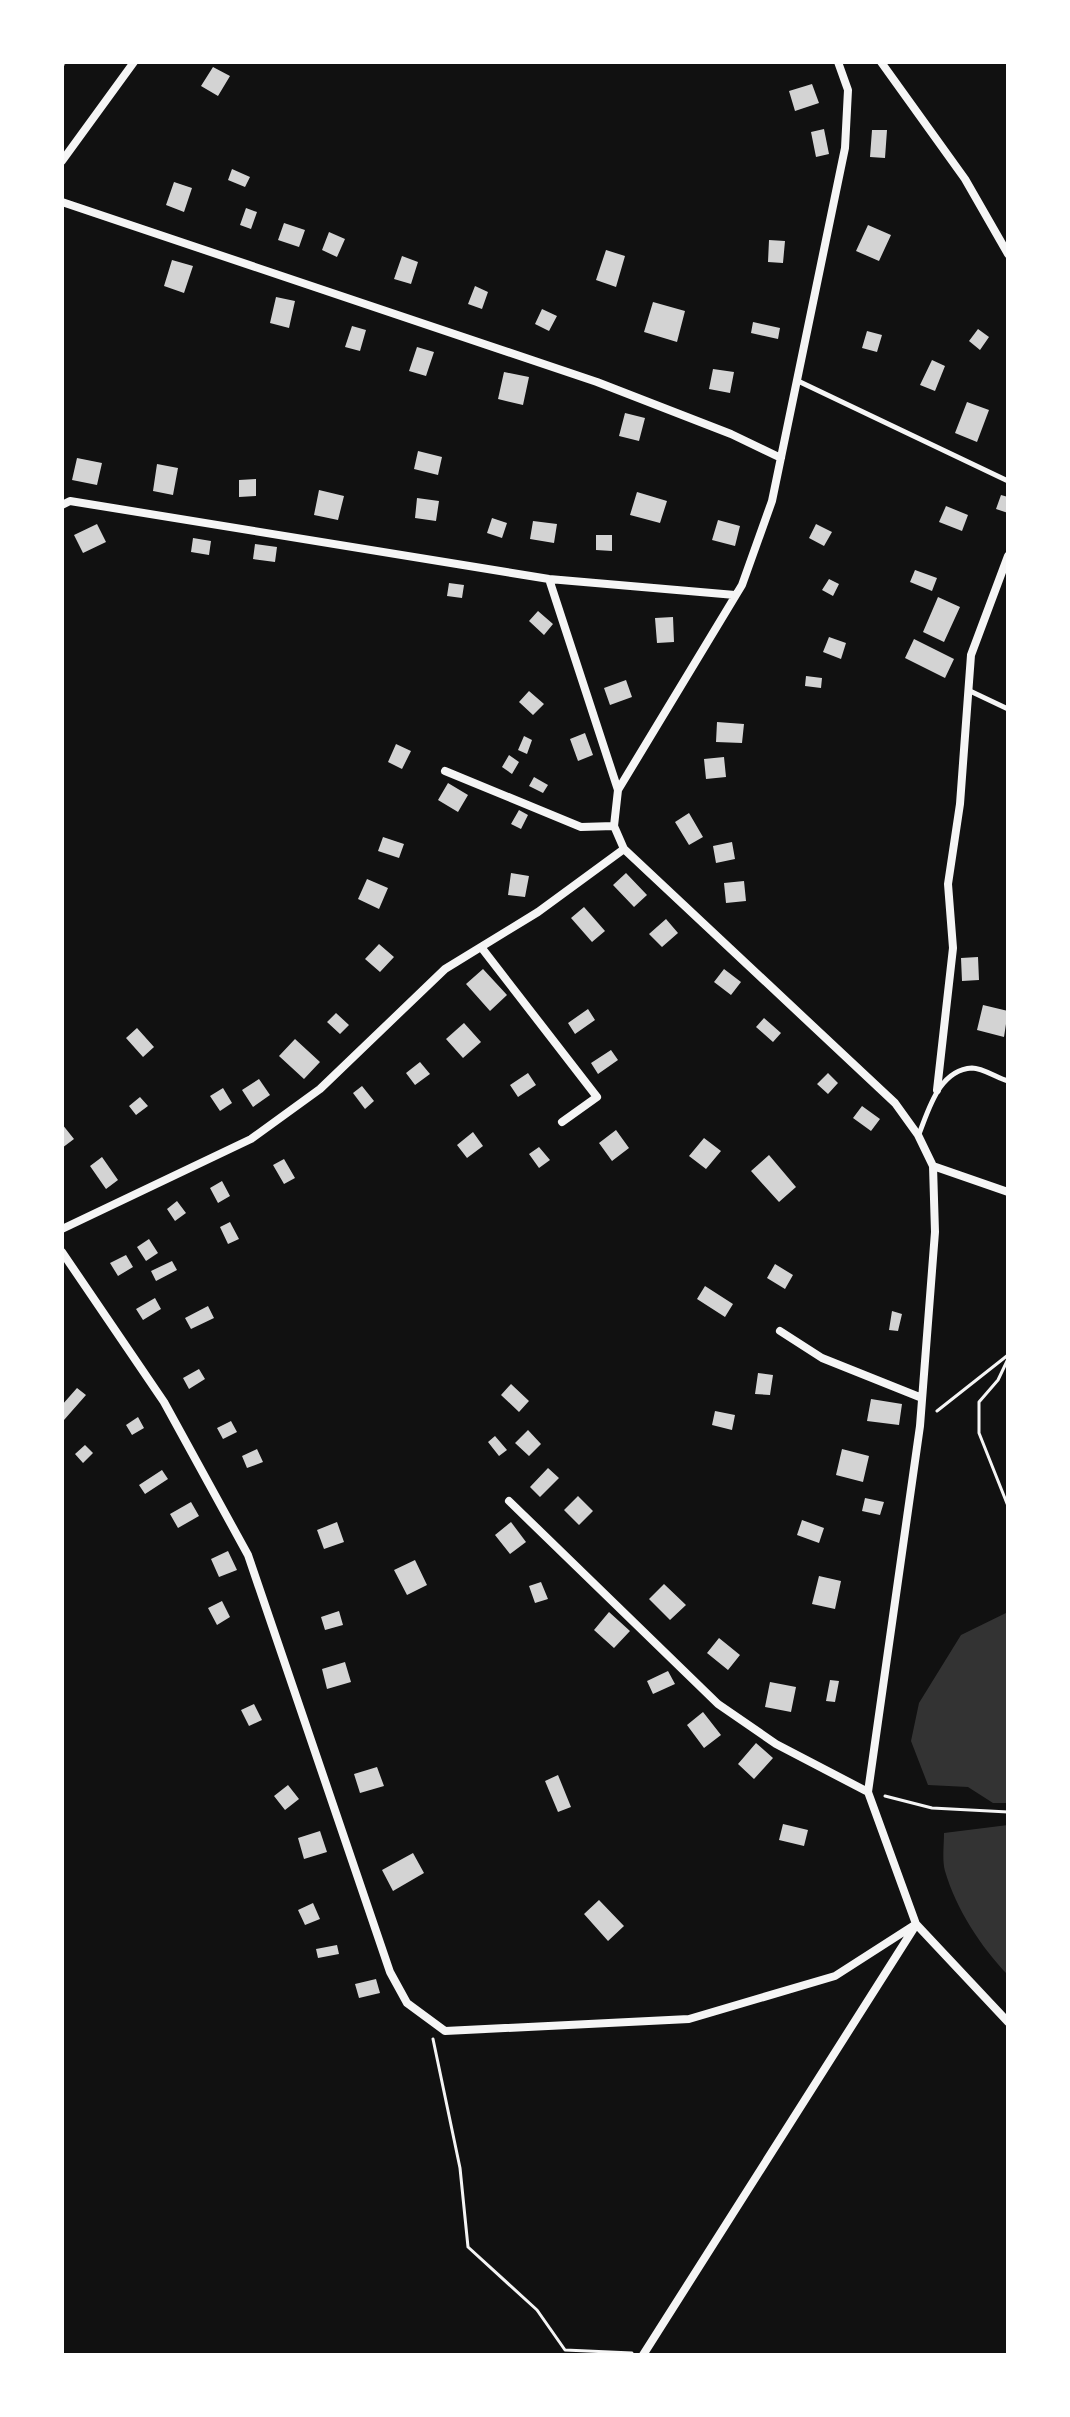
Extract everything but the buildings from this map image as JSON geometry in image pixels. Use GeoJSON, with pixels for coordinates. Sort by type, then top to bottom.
{"type":"FeatureCollection","features":[{"type":"Feature","properties":{"kind":"street"},"geometry":{"type":"LineString","coordinates":[[62,161],[134,62]]}},
{"type":"Feature","properties":{"kind":"street"},"geometry":{"type":"LineString","coordinates":[[618,790],[735,595],[772,501],[845,148],[848,90],[838,62]]}},
{"type":"Feature","properties":{"kind":"street"},"geometry":{"type":"LineString","coordinates":[[881,62],[965,179],[1008,254]]}},
{"type":"Feature","properties":{"kind":"street"},"geometry":{"type":"LineString","coordinates":[[62,202],[597,382],[781,458]]}},
{"type":"Feature","properties":{"kind":"street"},"geometry":{"type":"LineString","coordinates":[[62,505],[70,501],[549,579],[735,595]]}},
{"type":"Feature","properties":{"kind":"street"},"geometry":{"type":"LineString","coordinates":[[937,1090],[953,948],[948,884],[970,691],[971,655],[1008,556]]}},
{"type":"Feature","properties":{"kind":"street"},"geometry":{"type":"LineString","coordinates":[[549,579],[618,790],[614,826],[624,849],[895,1103],[918,1135],[933,1166],[935,1232],[922,1398],[868,1792],[916,1924],[1008,2022]]}},
{"type":"Feature","properties":{"kind":"street"},"geometry":{"type":"LineString","coordinates":[[445,771],[581,827],[614,826]]}},
{"type":"Feature","properties":{"kind":"street"},"geometry":{"type":"LineString","coordinates":[[62,1229],[251,1139],[320,1089],[445,969],[538,912],[624,849]]}},
{"type":"Feature","properties":{"kind":"street"},"geometry":{"type":"LineString","coordinates":[[481,947],[597,1097],[562,1122]]}},
{"type":"Feature","properties":{"kind":"street"},"geometry":{"type":"LineString","coordinates":[[933,1166],[1008,1192]]}},
{"type":"Feature","properties":{"kind":"street"},"geometry":{"type":"LineString","coordinates":[[62,1252],[164,1402],[248,1555],[390,1972],[407,2003],[445,2031],[689,2019],[835,1976],[916,1924]]}},
{"type":"Feature","properties":{"kind":"street"},"geometry":{"type":"LineString","coordinates":[[780,1331],[822,1358],[922,1398]]}},
{"type":"Feature","properties":{"kind":"street"},"geometry":{"type":"LineString","coordinates":[[509,1501],[718,1704],[776,1744],[868,1792]]}},
{"type":"Feature","properties":{"kind":"street"},"geometry":{"type":"LineString","coordinates":[[643,2355],[916,1924]]}},
{"type":"Feature","properties":{"kind":"lane"},"geometry":{"type":"LineString","coordinates":[[797,380],[1008,481]]}},
{"type":"Feature","properties":{"kind":"lane"},"geometry":{"type":"LineString","coordinates":[[970,691],[1008,709]]}},
{"type":"Feature","properties":{"kind":"lane"},"geometry":{"type":"LineString","coordinates":[[918,1135],[937,1090],[956,1072],[975,1068],[1008,1081]]}},
{"type":"Feature","properties":{"kind":"path"},"geometry":{"type":"LineString","coordinates":[[937,1411],[1008,1357]]}},
{"type":"Feature","properties":{"kind":"path"},"geometry":{"type":"LineString","coordinates":[[1008,1357],[998,1380],[979,1402],[979,1433],[1008,1506]]}},
{"type":"Feature","properties":{"kind":"path"},"geometry":{"type":"LineString","coordinates":[[868,1792],[932,1808],[1008,1812]]}},
{"type":"Feature","properties":{"kind":"path"},"geometry":{"type":"LineString","coordinates":[[428,2018],[460,2168],[468,2247],[537,2310],[565,2350],[602,2349],[643,2355]]}},
{"type":"Feature","properties":{"kind":"shaded area"},"geometry":{"type":"Polygon","coordinates":[[[1008,1612],[1008,1803],[993,1803],[968,1787],[928,1785],[911,1741],[919,1703],[961,1635],[1008,1612]]]}},
{"type":"Feature","properties":{"kind":"shaded area"},"geometry":{"type":"Polygon","coordinates":[[[1008,1825],[1008,1975],[979,1940],[963,1913],[945,1871],[943,1857],[944,1833],[1008,1825]]]}}]}
